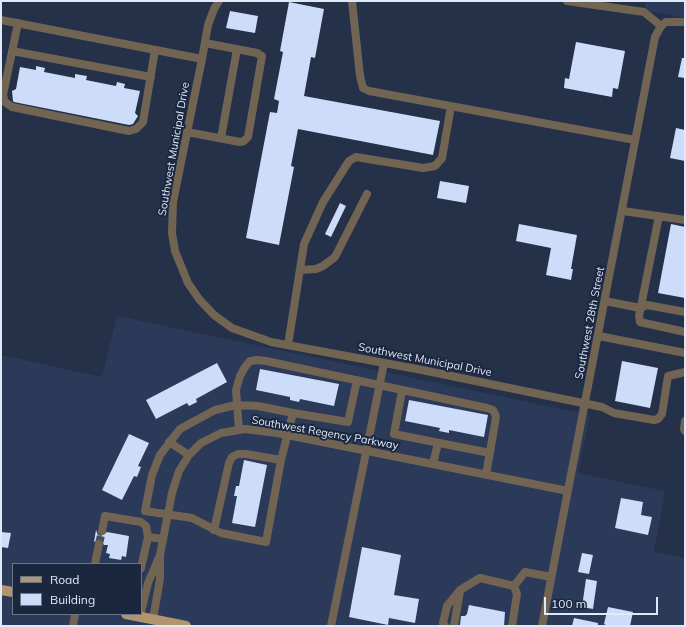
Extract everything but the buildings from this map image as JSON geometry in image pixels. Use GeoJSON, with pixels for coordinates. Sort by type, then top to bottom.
{"type":"FeatureCollection","features":[{"type":"Feature","properties":{"kind":"main road"},"geometry":{"type":"LineString","coordinates":[[1,590],[12,592]]}},
{"type":"Feature","properties":{"kind":"main road"},"geometry":{"type":"LineString","coordinates":[[142,615],[153,619],[186,626]]}},
{"type":"Feature","properties":{"kind":"street","name":"Southwest Municipal Drive"},"geometry":{"type":"LineString","coordinates":[[219,1],[214,9],[205,43],[187,132],[172,219],[175,251],[186,277],[199,299],[214,315],[232,328],[265,340],[602,407],[614,413],[658,419],[662,414],[668,376],[685,372]]}},
{"type":"Feature","properties":{"kind":"street"},"geometry":{"type":"LineString","coordinates":[[352,1],[360,76],[364,88],[378,94],[635,140]]}},
{"type":"Feature","properties":{"kind":"street"},"geometry":{"type":"LineString","coordinates":[[567,1],[644,12],[661,26],[666,22],[685,22]]}},
{"type":"Feature","properties":{"kind":"street"},"geometry":{"type":"LineString","coordinates":[[1,20],[202,59]]}},
{"type":"Feature","properties":{"kind":"street"},"geometry":{"type":"LineString","coordinates":[[18,23],[3,95],[8,104],[12,107],[129,131],[136,129],[143,122],[155,50]]}},
{"type":"Feature","properties":{"kind":"street","name":"Southwest 28th Street"},"geometry":{"type":"LineString","coordinates":[[542,626],[655,37],[661,26]]}},
{"type":"Feature","properties":{"kind":"street"},"geometry":{"type":"LineString","coordinates":[[187,132],[240,142],[246,140],[260,73],[263,58],[260,54],[205,43]]}},
{"type":"Feature","properties":{"kind":"street"},"geometry":{"type":"LineString","coordinates":[[220,138],[237,49]]}},
{"type":"Feature","properties":{"kind":"street"},"geometry":{"type":"LineString","coordinates":[[12,51],[151,77]]}},
{"type":"Feature","properties":{"kind":"street"},"geometry":{"type":"LineString","coordinates":[[288,345],[304,244],[323,202],[349,161],[356,157],[423,168],[435,166],[442,158],[451,106]]}},
{"type":"Feature","properties":{"kind":"street"},"geometry":{"type":"LineString","coordinates":[[300,270],[316,269],[324,266],[335,256],[367,194]]}},
{"type":"Feature","properties":{"kind":"street"},"geometry":{"type":"LineString","coordinates":[[622,211],[685,220]]}},
{"type":"Feature","properties":{"kind":"street"},"geometry":{"type":"LineString","coordinates":[[659,216],[640,308],[640,322],[642,324],[685,332]]}},
{"type":"Feature","properties":{"kind":"street"},"geometry":{"type":"LineString","coordinates":[[605,301],[640,308],[646,305],[685,312]]}},
{"type":"Feature","properties":{"kind":"street"},"geometry":{"type":"LineString","coordinates":[[598,336],[685,353]]}},
{"type":"Feature","properties":{"kind":"street"},"geometry":{"type":"LineString","coordinates":[[239,430],[236,390],[245,367],[250,361],[257,360],[493,410],[496,416],[486,475]]}},
{"type":"Feature","properties":{"kind":"street"},"geometry":{"type":"LineString","coordinates":[[331,626],[384,363]]}},
{"type":"Feature","properties":{"kind":"street"},"geometry":{"type":"LineString","coordinates":[[293,413],[289,435],[281,460],[266,542],[234,536],[214,530],[192,518],[145,511],[152,475],[160,455],[180,429],[200,417],[216,410],[236,405],[258,406],[348,422],[356,380]]}},
{"type":"Feature","properties":{"kind":"street"},"geometry":{"type":"LineString","coordinates":[[402,391],[394,434],[490,453]]}},
{"type":"Feature","properties":{"kind":"street"},"geometry":{"type":"LineString","coordinates":[[685,421],[685,431]]}},
{"type":"Feature","properties":{"kind":"street","name":"Southwest Regency Parkway"},"geometry":{"type":"LineString","coordinates":[[153,619],[160,579],[160,555],[176,480],[189,455],[206,440],[221,433],[239,430],[258,430],[289,435],[568,492]]}},
{"type":"Feature","properties":{"kind":"street"},"geometry":{"type":"LineString","coordinates":[[169,442],[189,455]]}},
{"type":"Feature","properties":{"kind":"street"},"geometry":{"type":"LineString","coordinates":[[433,464],[438,443]]}},
{"type":"Feature","properties":{"kind":"street"},"geometry":{"type":"LineString","coordinates":[[214,530],[229,462],[232,457],[238,454],[246,454],[281,460]]}},
{"type":"Feature","properties":{"kind":"street"},"geometry":{"type":"LineString","coordinates":[[102,531],[105,516],[141,522],[146,526],[148,537],[142,564]]}},
{"type":"Feature","properties":{"kind":"street"},"geometry":{"type":"LineString","coordinates":[[148,537],[163,539]]}},
{"type":"Feature","properties":{"kind":"street"},"geometry":{"type":"LineString","coordinates":[[95,563],[99,544]]}},
{"type":"Feature","properties":{"kind":"street","name":"Southwest Regency Parkway"},"geometry":{"type":"LineString","coordinates":[[142,606],[148,582],[160,555]]}},
{"type":"Feature","properties":{"kind":"street"},"geometry":{"type":"LineString","coordinates":[[514,586],[525,572],[551,577]]}},
{"type":"Feature","properties":{"kind":"street"},"geometry":{"type":"LineString","coordinates":[[445,626],[443,623],[447,606],[460,590],[480,578],[514,586]]}},
{"type":"Feature","properties":{"kind":"street"},"geometry":{"type":"LineString","coordinates":[[512,626],[517,594],[514,586]]}},
{"type":"Feature","properties":{"kind":"street"},"geometry":{"type":"LineString","coordinates":[[454,626],[460,590]]}},
{"type":"Feature","properties":{"kind":"street"},"geometry":{"type":"LineString","coordinates":[[72,626],[75,615]]}},
{"type":"Feature","properties":{"kind":"shaded area"},"geometry":{"type":"Polygon","coordinates":[[[646,1],[685,1],[685,18],[644,10],[646,1]]]}},
{"type":"Feature","properties":{"kind":"shaded area"},"geometry":{"type":"Polygon","coordinates":[[[117,316],[590,415],[578,473],[665,491],[654,552],[685,558],[685,626],[1,626],[1,355],[102,377],[117,316]]]}},
{"type":"Feature","properties":{"kind":"tunnel"},"geometry":{"type":"LineString","coordinates":[[99,544],[102,531]]}}]}
